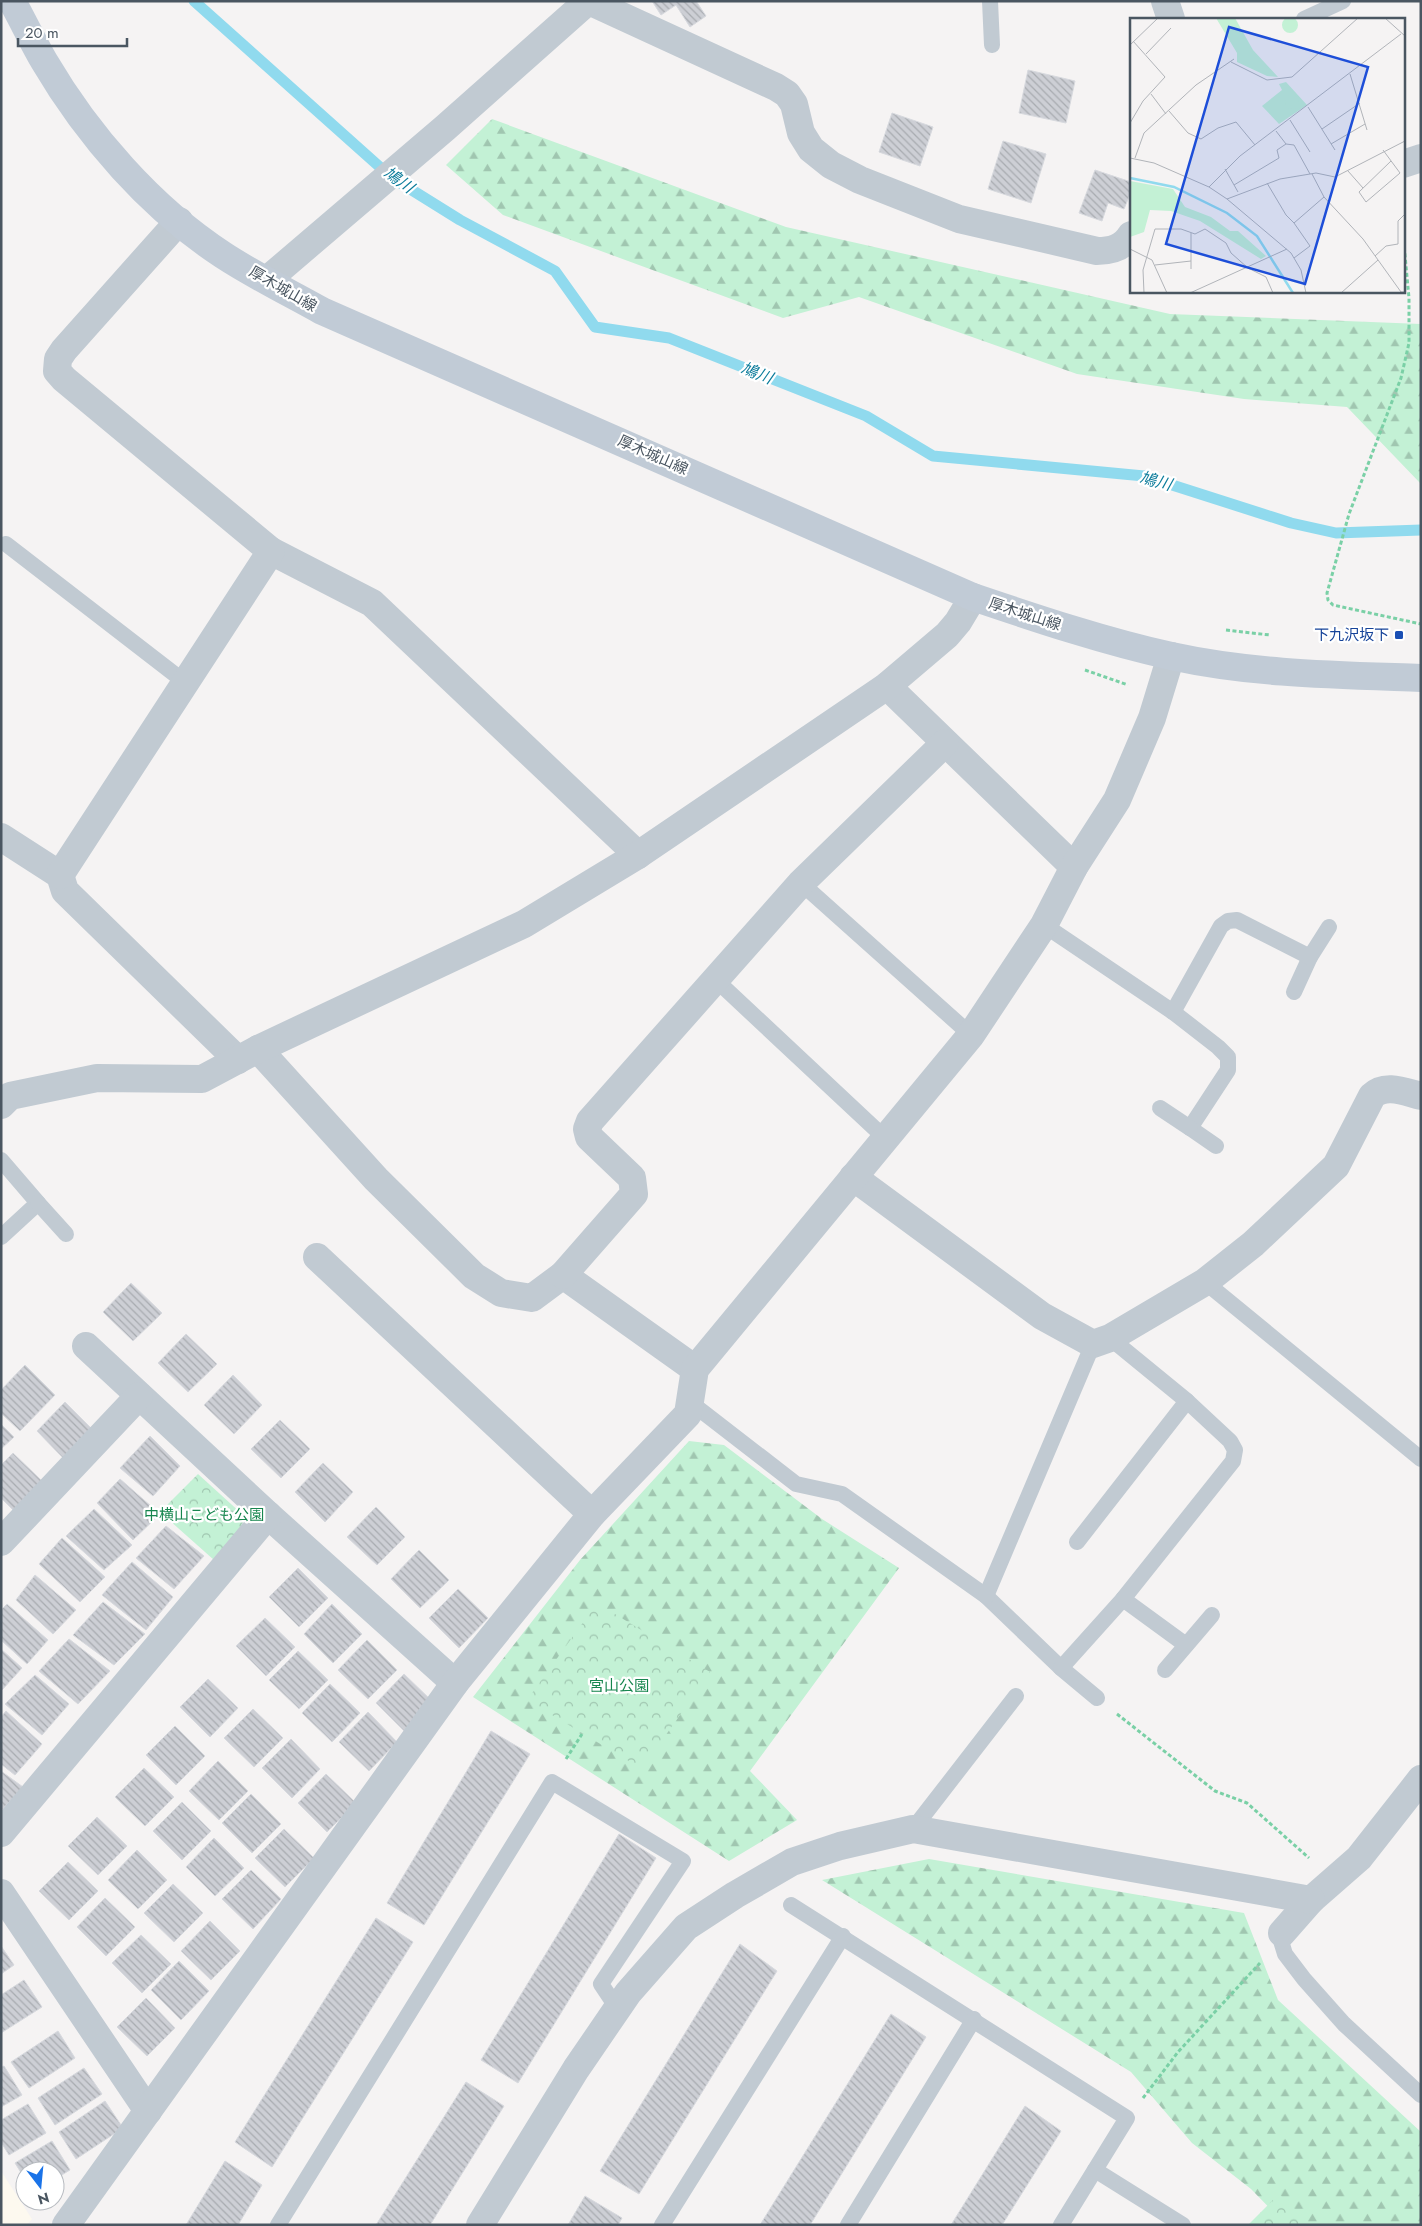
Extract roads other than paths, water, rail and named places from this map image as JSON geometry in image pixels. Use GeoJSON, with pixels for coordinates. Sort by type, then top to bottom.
{"type":"FeatureCollection","features":[{"type":"Feature","properties":{"kind":"main road","name":"厚木城山線"},"geometry":{"type":"LineString","coordinates":[[12,1],[45,62],[84,120],[113,157],[179,221],[223,255],[322,311],[974,597],[1053,624],[1171,656],[1278,672],[1421,678]]}},
{"type":"Feature","properties":{"kind":"street"},"geometry":{"type":"LineString","coordinates":[[267,280],[445,128],[588,1],[782,90],[788,94],[794,104],[801,134],[811,149],[831,165],[860,180],[959,219],[1097,251],[1109,251],[1120,247],[1130,236]]}},
{"type":"Feature","properties":{"kind":"street"},"geometry":{"type":"LineString","coordinates":[[1165,1],[1171,18]]}},
{"type":"Feature","properties":{"kind":"street"},"geometry":{"type":"LineString","coordinates":[[1404,164],[1421,158]]}},
{"type":"Feature","properties":{"kind":"street"},"geometry":{"type":"LineString","coordinates":[[179,221],[64,350],[58,359],[57,370],[64,379],[271,552],[372,603],[638,855]]}},
{"type":"Feature","properties":{"kind":"street"},"geometry":{"type":"LineString","coordinates":[[60,875],[271,552]]}},
{"type":"Feature","properties":{"kind":"street"},"geometry":{"type":"LineString","coordinates":[[1,1105],[10,1096],[98,1078],[202,1079],[248,1054],[524,924],[638,855],[887,686],[947,635],[974,597]]}},
{"type":"Feature","properties":{"kind":"street"},"geometry":{"type":"LineString","coordinates":[[66,2225],[455,1683],[592,1514],[688,1414],[695,1370],[971,1036],[1044,925],[1074,867],[1117,800],[1152,718],[1171,656]]}},
{"type":"Feature","properties":{"kind":"street"},"geometry":{"type":"LineString","coordinates":[[887,686],[1074,867]]}},
{"type":"Feature","properties":{"kind":"street"},"geometry":{"type":"LineString","coordinates":[[1,837],[60,875],[65,891],[248,1054],[486,1286],[501,1293],[532,1298],[563,1275],[634,1194],[632,1178],[589,1137],[587,1129],[590,1121],[800,883],[945,743]]}},
{"type":"Feature","properties":{"kind":"street"},"geometry":{"type":"LineString","coordinates":[[853,1177],[1042,1316],[1102,1341],[1205,1282],[1253,1244],[1336,1166],[1372,1096],[1378,1091],[1385,1088],[1421,1096]]}},
{"type":"Feature","properties":{"kind":"street"},"geometry":{"type":"LineString","coordinates":[[317,1257],[592,1514]]}},
{"type":"Feature","properties":{"kind":"street"},"geometry":{"type":"LineString","coordinates":[[563,1275],[695,1370]]}},
{"type":"Feature","properties":{"kind":"street"},"geometry":{"type":"LineString","coordinates":[[86,1346],[268,1515],[455,1683]]}},
{"type":"Feature","properties":{"kind":"street"},"geometry":{"type":"LineString","coordinates":[[1,1542],[139,1396]]}},
{"type":"Feature","properties":{"kind":"street"},"geometry":{"type":"LineString","coordinates":[[1,1833],[268,1515]]}},
{"type":"Feature","properties":{"kind":"street"},"geometry":{"type":"LineString","coordinates":[[1282,1937],[1311,1900],[1360,1858],[1421,1779]]}},
{"type":"Feature","properties":{"kind":"street"},"geometry":{"type":"LineString","coordinates":[[480,2225],[616,2008],[655,1961],[686,1927],[734,1895],[792,1862],[840,1846],[913,1829],[1311,1900]]}},
{"type":"Feature","properties":{"kind":"street"},"geometry":{"type":"LineString","coordinates":[[1,1893],[148,2111]]}},
{"type":"Feature","properties":{"kind":"lane"},"geometry":{"type":"LineString","coordinates":[[990,1],[992,45]]}},
{"type":"Feature","properties":{"kind":"lane"},"geometry":{"type":"LineString","coordinates":[[1306,18],[1343,1]]}},
{"type":"Feature","properties":{"kind":"lane"},"geometry":{"type":"LineString","coordinates":[[6,544],[186,683]]}},
{"type":"Feature","properties":{"kind":"lane"},"geometry":{"type":"LineString","coordinates":[[800,883],[971,1036]]}},
{"type":"Feature","properties":{"kind":"lane"},"geometry":{"type":"LineString","coordinates":[[1173,1012],[1221,926],[1228,921],[1238,920],[1310,957]]}},
{"type":"Feature","properties":{"kind":"lane"},"geometry":{"type":"LineString","coordinates":[[1044,925],[1173,1012],[1228,1057],[1228,1070],[1190,1128]]}},
{"type":"Feature","properties":{"kind":"lane"},"geometry":{"type":"LineString","coordinates":[[1294,992],[1310,957],[1329,927]]}},
{"type":"Feature","properties":{"kind":"lane"},"geometry":{"type":"LineString","coordinates":[[715,978],[886,1138]]}},
{"type":"Feature","properties":{"kind":"lane"},"geometry":{"type":"LineString","coordinates":[[1160,1108],[1216,1146]]}},
{"type":"Feature","properties":{"kind":"lane"},"geometry":{"type":"LineString","coordinates":[[1,1160],[66,1234]]}},
{"type":"Feature","properties":{"kind":"lane"},"geometry":{"type":"LineString","coordinates":[[1,1237],[38,1203]]}},
{"type":"Feature","properties":{"kind":"lane"},"geometry":{"type":"LineString","coordinates":[[1205,1282],[1421,1459]]}},
{"type":"Feature","properties":{"kind":"lane"},"geometry":{"type":"LineString","coordinates":[[986,1596],[1102,1341],[1187,1401],[1230,1441],[1235,1450],[1233,1461],[1123,1598],[1061,1668]]}},
{"type":"Feature","properties":{"kind":"lane"},"geometry":{"type":"LineString","coordinates":[[1077,1542],[1187,1401]]}},
{"type":"Feature","properties":{"kind":"lane"},"geometry":{"type":"LineString","coordinates":[[690,1402],[796,1484],[842,1494],[986,1596],[1061,1668],[1098,1698]]}},
{"type":"Feature","properties":{"kind":"lane"},"geometry":{"type":"LineString","coordinates":[[1123,1598],[1186,1645]]}},
{"type":"Feature","properties":{"kind":"lane"},"geometry":{"type":"LineString","coordinates":[[1165,1670],[1212,1615]]}},
{"type":"Feature","properties":{"kind":"lane"},"geometry":{"type":"LineString","coordinates":[[913,1829],[1016,1696]]}},
{"type":"Feature","properties":{"kind":"lane"},"geometry":{"type":"LineString","coordinates":[[278,2225],[552,1782],[682,1861],[601,1984],[616,2008]]}},
{"type":"Feature","properties":{"kind":"lane"},"geometry":{"type":"LineString","coordinates":[[792,1905],[1127,2118],[1061,2225]]}},
{"type":"Feature","properties":{"kind":"lane"},"geometry":{"type":"LineString","coordinates":[[662,2225],[843,1936]]}},
{"type":"Feature","properties":{"kind":"lane"},"geometry":{"type":"LineString","coordinates":[[1282,1937],[1285,1954],[1344,2024],[1421,2095]]}},
{"type":"Feature","properties":{"kind":"lane"},"geometry":{"type":"LineString","coordinates":[[848,2225],[974,2019]]}},
{"type":"Feature","properties":{"kind":"lane"},"geometry":{"type":"LineString","coordinates":[[1095,2170],[1184,2225]]}},
{"type":"Feature","properties":{"kind":"waterway","name":"鳩川"},"geometry":{"type":"LineString","coordinates":[[194,1],[391,177],[460,220],[555,271],[595,327],[669,338],[866,416],[933,456],[1144,476],[1291,523],[1336,533],[1421,530]]}},
{"type":"Feature","properties":{"kind":"place","name":"下九沢坂下"},"geometry":{"type":"Point","coordinates":[1399,635]}},
{"type":"Feature","properties":{"kind":"park label","name":"中横山こども公園"},"geometry":{"type":"Point","coordinates":[204,1515]}},
{"type":"Feature","properties":{"kind":"park label","name":"宮山公園"},"geometry":{"type":"Point","coordinates":[619,1686]}}]}
